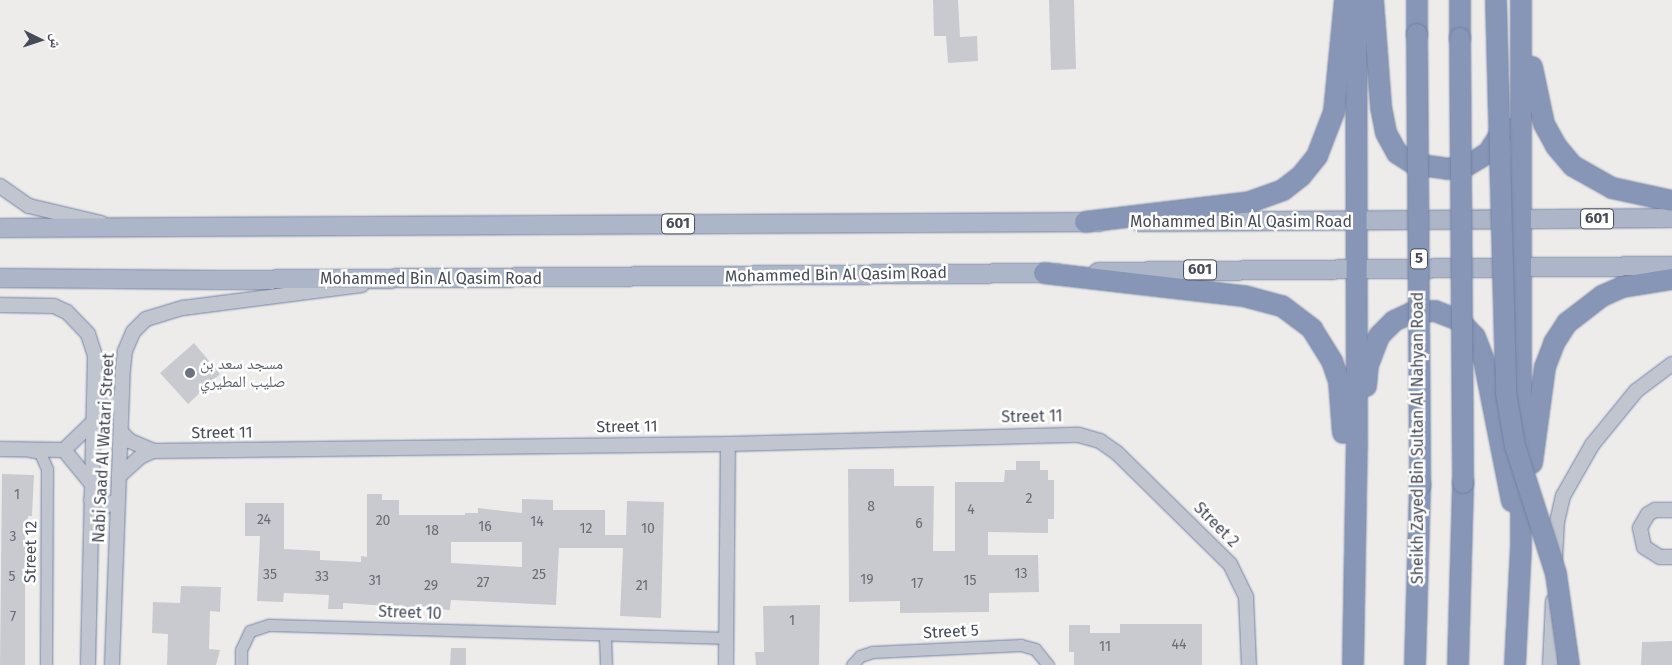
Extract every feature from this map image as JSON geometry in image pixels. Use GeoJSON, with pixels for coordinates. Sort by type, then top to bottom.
{"type":"FeatureCollection","features":[{"type":"Feature","properties":{"kind":"highway"},"geometry":{"type":"LineString","coordinates":[[1085,222],[1250,202],[1283,190],[1302,176],[1316,156],[1334,112],[1345,0]]}},
{"type":"Feature","properties":{"kind":"highway"},"geometry":{"type":"LineString","coordinates":[[1352,665],[1357,446],[1356,0]]}},
{"type":"Feature","properties":{"kind":"highway"},"geometry":{"type":"LineString","coordinates":[[1373,0],[1386,133],[1397,153],[1414,164],[1448,169],[1468,165],[1488,153],[1512,112],[1522,72]]}},
{"type":"Feature","properties":{"kind":"highway","name":"Sheikh Zayed Bin Sultan Al Nahyan Road"},"geometry":{"type":"LineString","coordinates":[[1415,665],[1420,484],[1417,0]]}},
{"type":"Feature","properties":{"kind":"highway"},"geometry":{"type":"LineString","coordinates":[[1458,665],[1463,483],[1460,0]]}},
{"type":"Feature","properties":{"kind":"highway"},"geometry":{"type":"LineString","coordinates":[[1496,0],[1506,393],[1518,455],[1556,574],[1569,665]]}},
{"type":"Feature","properties":{"kind":"highway"},"geometry":{"type":"LineString","coordinates":[[1515,665],[1521,544],[1521,0]]}},
{"type":"Feature","properties":{"kind":"highway"},"geometry":{"type":"LineString","coordinates":[[1525,0],[1537,100],[1556,146],[1573,166],[1593,180],[1612,188],[1672,201]]}},
{"type":"Feature","properties":{"kind":"highway"},"geometry":{"type":"LineString","coordinates":[[1044,273],[1266,299],[1282,306],[1312,330],[1332,362],[1343,407],[1352,665]]}},
{"type":"Feature","properties":{"kind":"highway"},"geometry":{"type":"LineString","coordinates":[[1521,544],[1540,393],[1554,344],[1567,323],[1602,296],[1622,287],[1672,279]]}},
{"type":"Feature","properties":{"kind":"highway"},"geometry":{"type":"LineString","coordinates":[[1357,446],[1368,365],[1379,336],[1394,321],[1411,313],[1436,311],[1459,320],[1475,336],[1484,360],[1521,544]]}},
{"type":"Feature","properties":{"kind":"main road","name":"Mohammed Bin Al Qasim Road"},"geometry":{"type":"LineString","coordinates":[[0,228],[1357,222],[1672,218]]}},
{"type":"Feature","properties":{"kind":"main road","name":"Mohammed Bin Al Qasim Road"},"geometry":{"type":"LineString","coordinates":[[0,278],[403,279],[1044,273],[1521,265],[1672,266]]}},
{"type":"Feature","properties":{"kind":"street"},"geometry":{"type":"LineString","coordinates":[[0,186],[29,206],[114,226]]}},
{"type":"Feature","properties":{"kind":"street","name":"Nabi Saad Al Watari Street"},"geometry":{"type":"LineString","coordinates":[[112,665],[121,407],[126,351],[133,332],[146,319],[183,308],[403,279]]}},
{"type":"Feature","properties":{"kind":"street","name":"Nabi Saad Al Watari Street"},"geometry":{"type":"LineString","coordinates":[[0,305],[54,306],[79,322],[96,355],[91,483],[88,665]]}},
{"type":"Feature","properties":{"kind":"street"},"geometry":{"type":"LineString","coordinates":[[1550,665],[1557,522],[1563,496],[1592,445],[1617,412],[1636,391],[1672,364]]}},
{"type":"Feature","properties":{"kind":"street"},"geometry":{"type":"LineString","coordinates":[[94,406],[108,399],[121,407]]}},
{"type":"Feature","properties":{"kind":"street"},"geometry":{"type":"LineString","coordinates":[[0,449],[64,450],[93,422]]}},
{"type":"Feature","properties":{"kind":"street","name":"Street 11"},"geometry":{"type":"LineString","coordinates":[[120,432],[130,441],[153,451],[728,444],[1055,433],[1100,441]]}},
{"type":"Feature","properties":{"kind":"street","name":"Street 2"},"geometry":{"type":"LineString","coordinates":[[1100,441],[1123,458],[1230,564],[1246,597],[1249,665]]}},
{"type":"Feature","properties":{"kind":"street"},"geometry":{"type":"LineString","coordinates":[[726,665],[728,444]]}},
{"type":"Feature","properties":{"kind":"street","name":"Street 12"},"geometry":{"type":"LineString","coordinates":[[27,450],[40,453],[47,469],[46,665]]}},
{"type":"Feature","properties":{"kind":"street"},"geometry":{"type":"LineString","coordinates":[[64,450],[91,483]]}},
{"type":"Feature","properties":{"kind":"street"},"geometry":{"type":"LineString","coordinates":[[119,476],[140,457],[153,451]]}},
{"type":"Feature","properties":{"kind":"street"},"geometry":{"type":"LineString","coordinates":[[91,500],[104,506],[118,500]]}},
{"type":"Feature","properties":{"kind":"street"},"geometry":{"type":"LineString","coordinates":[[1672,510],[1655,510],[1643,520],[1640,528],[1644,547],[1660,556],[1672,557]]}},
{"type":"Feature","properties":{"kind":"street","name":"Street 10"},"geometry":{"type":"LineString","coordinates":[[241,665],[242,650],[250,631],[269,625],[725,638]]}},
{"type":"Feature","properties":{"kind":"street"},"geometry":{"type":"LineString","coordinates":[[605,636],[606,665]]}},
{"type":"Feature","properties":{"kind":"street","name":"Street 5"},"geometry":{"type":"LineString","coordinates":[[852,665],[860,656],[872,652],[1021,645],[1036,649],[1048,665]]}},
{"type":"Feature","properties":{"kind":"building"},"geometry":{"type":"Polygon","coordinates":[[[933,0],[958,0],[960,37],[977,36],[978,61],[948,63],[946,36],[934,36],[933,0]]]}},
{"type":"Feature","properties":{"kind":"building"},"geometry":{"type":"Polygon","coordinates":[[[1049,0],[1074,0],[1076,69],[1051,70],[1049,0]]]}},
{"type":"Feature","properties":{"kind":"building","name":"مسجد سعد بن صليب المطيري"},"geometry":{"type":"Polygon","coordinates":[[[194,343],[220,374],[188,404],[160,373],[194,343]]]}},
{"type":"Feature","properties":{"kind":"building"},"geometry":{"type":"Polygon","coordinates":[[[1016,461],[1040,461],[1040,470],[1048,470],[1048,480],[1054,480],[1054,519],[1048,519],[1048,533],[988,532],[988,555],[1038,555],[1039,592],[989,593],[989,612],[900,613],[900,601],[849,602],[848,469],[894,469],[894,486],[934,486],[933,551],[955,551],[955,482],[1004,482],[1005,470],[1016,470],[1016,461]]]}},
{"type":"Feature","properties":{"kind":"building"},"geometry":{"type":"Polygon","coordinates":[[[2,474],[34,475],[32,516],[28,516],[25,557],[25,665],[0,665],[2,474]]]}},
{"type":"Feature","properties":{"kind":"building"},"geometry":{"type":"Polygon","coordinates":[[[367,494],[382,494],[382,500],[399,500],[399,515],[465,515],[465,513],[478,513],[478,508],[522,513],[522,499],[553,500],[553,510],[605,510],[605,535],[626,535],[627,501],[664,502],[661,618],[620,616],[623,548],[559,548],[556,605],[451,600],[450,610],[343,603],[343,609],[328,609],[329,595],[284,593],[283,602],[257,601],[260,536],[245,536],[245,503],[284,503],[284,549],[320,551],[320,560],[361,562],[361,556],[367,557],[367,494]],[[451,542],[451,563],[522,567],[522,542],[451,542]]]}},
{"type":"Feature","properties":{"kind":"building"},"geometry":{"type":"Polygon","coordinates":[[[181,586],[221,587],[220,612],[210,611],[209,649],[220,650],[216,665],[167,665],[168,634],[152,633],[153,602],[180,603],[181,586]]]}},
{"type":"Feature","properties":{"kind":"building"},"geometry":{"type":"Polygon","coordinates":[[[820,605],[819,665],[756,665],[755,652],[764,652],[763,606],[820,605]]]}},
{"type":"Feature","properties":{"kind":"building"},"geometry":{"type":"Polygon","coordinates":[[[1120,624],[1202,624],[1202,665],[1074,665],[1074,652],[1069,652],[1069,625],[1090,625],[1090,633],[1120,633],[1120,624]]]}},
{"type":"Feature","properties":{"kind":"building"},"geometry":{"type":"Polygon","coordinates":[[[1672,641],[1672,665],[1641,665],[1642,642],[1672,641]]]}},
{"type":"Feature","properties":{"kind":"building"},"geometry":{"type":"Polygon","coordinates":[[[451,648],[466,648],[466,665],[450,665],[451,648]]]}},
{"type":"Feature","properties":{"kind":"place","name":"مسجد سعد بن صليب المطيري"},"geometry":{"type":"Point","coordinates":[190,373]}}]}
